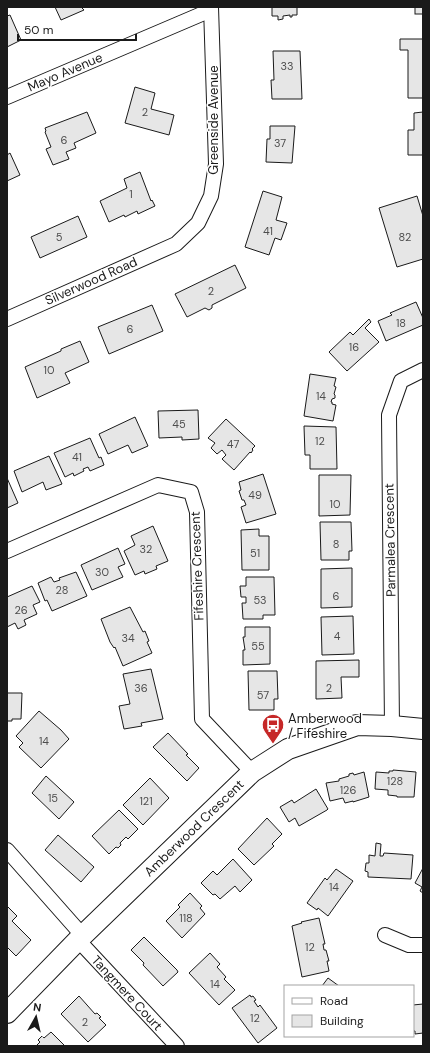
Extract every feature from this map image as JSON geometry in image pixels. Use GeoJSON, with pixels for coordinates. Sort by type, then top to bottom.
{"type":"FeatureCollection","features":[{"type":"Feature","properties":{"kind":"street","name":"Mayo Avenue"},"geometry":{"type":"LineString","coordinates":[[7,97],[211,8]]}},
{"type":"Feature","properties":{"kind":"street","name":"Greenside Avenue"},"geometry":{"type":"LineString","coordinates":[[176,244],[198,223],[211,196],[216,164],[211,8]]}},
{"type":"Feature","properties":{"kind":"street","name":"Silverwood Road"},"geometry":{"type":"LineString","coordinates":[[7,318],[176,244]]}},
{"type":"Feature","properties":{"kind":"street","name":"Parmalea Crescent"},"geometry":{"type":"LineString","coordinates":[[392,726],[389,415],[402,380],[423,370]]}},
{"type":"Feature","properties":{"kind":"street","name":"Fifeshire Crescent"},"geometry":{"type":"LineString","coordinates":[[7,551],[158,485],[191,492],[197,512],[202,719],[252,772]]}},
{"type":"Feature","properties":{"kind":"street","name":"Amberwood Crescent"},"geometry":{"type":"LineString","coordinates":[[7,1013],[80,938],[252,772],[288,749],[356,725],[423,729]]}},
{"type":"Feature","properties":{"kind":"street","name":"Tangmere Court"},"geometry":{"type":"LineString","coordinates":[[7,850],[80,938],[177,1046]]}},
{"type":"Feature","properties":{"kind":"street"},"geometry":{"type":"LineString","coordinates":[[385,935],[409,945],[423,946]]}},
{"type":"Feature","properties":{"kind":"building"},"geometry":{"type":"Polygon","coordinates":[[[55,7],[83,7],[82,8],[84,10],[61,20],[55,7]]]}},
{"type":"Feature","properties":{"kind":"building"},"geometry":{"type":"Polygon","coordinates":[[[272,7],[297,7],[297,15],[292,15],[292,17],[290,17],[290,15],[283,16],[283,19],[278,20],[278,16],[272,16],[272,7]]]}},
{"type":"Feature","properties":{"kind":"building"},"geometry":{"type":"Polygon","coordinates":[[[415,7],[423,7],[423,14],[415,14],[415,7]]]}},
{"type":"Feature","properties":{"kind":"building"},"geometry":{"type":"Polygon","coordinates":[[[10,15],[21,40],[7,47],[7,16],[10,15]]]}},
{"type":"Feature","properties":{"kind":"building"},"geometry":{"type":"Polygon","coordinates":[[[400,39],[423,39],[423,98],[408,98],[408,50],[400,50],[400,39]]]}},
{"type":"Feature","properties":{"kind":"building"},"geometry":{"type":"Polygon","coordinates":[[[273,51],[300,51],[302,99],[272,99],[271,80],[274,80],[273,51]]]}},
{"type":"Feature","properties":{"kind":"building"},"geometry":{"type":"Polygon","coordinates":[[[135,87],[155,93],[151,109],[174,115],[169,135],[125,123],[135,87]]]}},
{"type":"Feature","properties":{"kind":"building"},"geometry":{"type":"Polygon","coordinates":[[[87,112],[96,133],[74,143],[76,148],[66,152],[69,159],[53,165],[46,149],[51,147],[45,132],[45,128],[87,112]]]}},
{"type":"Feature","properties":{"kind":"building"},"geometry":{"type":"Polygon","coordinates":[[[423,112],[423,155],[408,155],[408,130],[414,130],[414,113],[423,112]]]}},
{"type":"Feature","properties":{"kind":"building"},"geometry":{"type":"Polygon","coordinates":[[[270,126],[295,126],[292,163],[266,162],[267,139],[270,139],[270,126]]]}},
{"type":"Feature","properties":{"kind":"building"},"geometry":{"type":"Polygon","coordinates":[[[10,153],[20,175],[7,181],[7,155],[10,153]]]}},
{"type":"Feature","properties":{"kind":"building"},"geometry":{"type":"Polygon","coordinates":[[[140,172],[151,201],[152,200],[155,206],[138,214],[137,211],[109,222],[100,201],[127,188],[124,179],[140,172]]]}},
{"type":"Feature","properties":{"kind":"building"},"geometry":{"type":"Polygon","coordinates":[[[263,191],[282,197],[276,220],[287,223],[281,240],[275,238],[269,255],[245,247],[263,191]]]}},
{"type":"Feature","properties":{"kind":"building"},"geometry":{"type":"Polygon","coordinates":[[[417,196],[423,216],[423,259],[397,267],[379,208],[417,196]]]}},
{"type":"Feature","properties":{"kind":"building"},"geometry":{"type":"Polygon","coordinates":[[[78,216],[87,237],[40,258],[31,237],[78,216]]]}},
{"type":"Feature","properties":{"kind":"building"},"geometry":{"type":"Polygon","coordinates":[[[235,265],[246,288],[212,305],[212,308],[209,310],[205,308],[187,317],[175,294],[235,265]]]}},
{"type":"Feature","properties":{"kind":"building"},"geometry":{"type":"Polygon","coordinates":[[[416,302],[423,318],[423,325],[386,341],[378,321],[392,315],[390,313],[416,302]]]}},
{"type":"Feature","properties":{"kind":"building"},"geometry":{"type":"Polygon","coordinates":[[[152,305],[163,331],[109,354],[98,327],[152,305]]]}},
{"type":"Feature","properties":{"kind":"building"},"geometry":{"type":"Polygon","coordinates":[[[369,319],[371,322],[365,328],[379,342],[347,371],[329,352],[350,332],[353,335],[369,319]]]}},
{"type":"Feature","properties":{"kind":"building"},"geometry":{"type":"Polygon","coordinates":[[[80,341],[89,362],[65,373],[70,383],[37,398],[25,367],[80,341]]]}},
{"type":"Feature","properties":{"kind":"building"},"geometry":{"type":"Polygon","coordinates":[[[310,374],[336,378],[334,386],[336,387],[334,394],[335,398],[332,399],[331,402],[332,404],[336,405],[333,421],[304,416],[310,374]]]}},
{"type":"Feature","properties":{"kind":"building"},"geometry":{"type":"Polygon","coordinates":[[[198,410],[199,439],[182,440],[182,437],[159,438],[158,411],[198,410]]]}},
{"type":"Feature","properties":{"kind":"building"},"geometry":{"type":"Polygon","coordinates":[[[135,417],[148,446],[132,453],[128,445],[108,454],[99,434],[135,417]]]}},
{"type":"Feature","properties":{"kind":"building"},"geometry":{"type":"Polygon","coordinates":[[[226,419],[255,446],[251,453],[250,452],[234,470],[222,459],[226,455],[222,450],[217,454],[211,448],[215,443],[208,438],[226,419]]]}},
{"type":"Feature","properties":{"kind":"building"},"geometry":{"type":"Polygon","coordinates":[[[304,426],[336,427],[337,469],[310,469],[310,455],[305,455],[304,426]]]}},
{"type":"Feature","properties":{"kind":"building"},"geometry":{"type":"Polygon","coordinates":[[[90,438],[99,458],[101,457],[104,465],[90,471],[88,467],[83,469],[84,471],[74,476],[73,473],[65,477],[54,453],[90,438]]]}},
{"type":"Feature","properties":{"kind":"building"},"geometry":{"type":"Polygon","coordinates":[[[49,456],[62,484],[46,490],[43,482],[22,492],[14,471],[49,456]]]}},
{"type":"Feature","properties":{"kind":"building"},"geometry":{"type":"Polygon","coordinates":[[[263,474],[276,514],[246,523],[241,507],[246,505],[244,500],[242,500],[239,491],[241,490],[239,482],[263,474]]]}},
{"type":"Feature","properties":{"kind":"building"},"geometry":{"type":"Polygon","coordinates":[[[319,475],[351,475],[350,515],[319,516],[319,475]]]}},
{"type":"Feature","properties":{"kind":"building"},"geometry":{"type":"Polygon","coordinates":[[[7,478],[18,503],[7,508],[7,478]]]}},
{"type":"Feature","properties":{"kind":"building"},"geometry":{"type":"Polygon","coordinates":[[[320,522],[351,522],[352,551],[349,551],[349,560],[321,560],[320,522]]]}},
{"type":"Feature","properties":{"kind":"building"},"geometry":{"type":"Polygon","coordinates":[[[153,526],[168,561],[156,566],[157,569],[145,574],[144,571],[135,575],[124,551],[135,545],[131,536],[153,526]]]}},
{"type":"Feature","properties":{"kind":"building"},"geometry":{"type":"Polygon","coordinates":[[[259,529],[259,536],[269,536],[269,570],[242,570],[241,530],[259,529]]]}},
{"type":"Feature","properties":{"kind":"building"},"geometry":{"type":"Polygon","coordinates":[[[118,548],[125,564],[118,567],[123,577],[92,590],[81,565],[118,548]]]}},
{"type":"Feature","properties":{"kind":"building"},"geometry":{"type":"Polygon","coordinates":[[[352,568],[352,607],[321,608],[321,569],[352,568]]]}},
{"type":"Feature","properties":{"kind":"building"},"geometry":{"type":"Polygon","coordinates":[[[76,572],[87,596],[52,611],[47,600],[45,601],[38,583],[51,577],[54,582],[60,580],[59,578],[76,572]]]}},
{"type":"Feature","properties":{"kind":"building"},"geometry":{"type":"Polygon","coordinates":[[[246,577],[274,577],[275,615],[263,615],[263,619],[243,619],[242,603],[246,603],[246,597],[241,597],[240,586],[246,586],[246,577]]]}},
{"type":"Feature","properties":{"kind":"building"},"geometry":{"type":"Polygon","coordinates":[[[32,586],[40,602],[33,605],[37,614],[24,620],[26,625],[18,629],[15,623],[7,627],[7,597],[32,586]]]}},
{"type":"Feature","properties":{"kind":"building"},"geometry":{"type":"Polygon","coordinates":[[[130,607],[143,632],[145,631],[149,641],[147,642],[152,653],[123,666],[115,647],[114,648],[110,642],[101,619],[130,607]]]}},
{"type":"Feature","properties":{"kind":"building"},"geometry":{"type":"Polygon","coordinates":[[[353,616],[354,654],[322,655],[321,617],[353,616]]]}},
{"type":"Feature","properties":{"kind":"building"},"geometry":{"type":"Polygon","coordinates":[[[245,627],[270,627],[270,664],[243,665],[243,650],[245,650],[243,637],[245,637],[245,627]]]}},
{"type":"Feature","properties":{"kind":"building"},"geometry":{"type":"Polygon","coordinates":[[[359,660],[359,677],[341,677],[342,698],[316,699],[316,661],[359,660]]]}},
{"type":"Feature","properties":{"kind":"building"},"geometry":{"type":"Polygon","coordinates":[[[151,669],[163,719],[141,723],[142,726],[124,729],[119,706],[130,704],[123,674],[151,669]]]}},
{"type":"Feature","properties":{"kind":"building"},"geometry":{"type":"Polygon","coordinates":[[[248,671],[277,671],[278,699],[274,699],[274,710],[249,710],[248,671]]]}},
{"type":"Feature","properties":{"kind":"building"},"geometry":{"type":"Polygon","coordinates":[[[7,693],[22,693],[21,719],[12,719],[12,721],[7,721],[7,693]]]}},
{"type":"Feature","properties":{"kind":"building"},"geometry":{"type":"Polygon","coordinates":[[[39,711],[69,739],[41,768],[19,747],[23,743],[16,736],[39,711]]]}},
{"type":"Feature","properties":{"kind":"building"},"geometry":{"type":"Polygon","coordinates":[[[168,733],[199,768],[187,781],[153,747],[168,733]]]}},
{"type":"Feature","properties":{"kind":"building"},"geometry":{"type":"Polygon","coordinates":[[[389,771],[416,772],[414,797],[397,797],[388,795],[388,790],[375,789],[376,772],[389,773],[389,771]]]}},
{"type":"Feature","properties":{"kind":"building"},"geometry":{"type":"Polygon","coordinates":[[[364,772],[369,797],[345,803],[343,798],[330,801],[326,783],[339,781],[339,779],[349,776],[349,774],[353,773],[354,775],[364,772]]]}},
{"type":"Feature","properties":{"kind":"building"},"geometry":{"type":"Polygon","coordinates":[[[46,776],[74,802],[59,819],[32,793],[46,776]]]}},
{"type":"Feature","properties":{"kind":"building"},"geometry":{"type":"Polygon","coordinates":[[[150,778],[169,798],[143,825],[123,805],[150,778]]]}},
{"type":"Feature","properties":{"kind":"building"},"geometry":{"type":"Polygon","coordinates":[[[316,789],[328,809],[299,826],[295,818],[289,822],[280,807],[292,800],[294,803],[316,789]]]}},
{"type":"Feature","properties":{"kind":"building"},"geometry":{"type":"Polygon","coordinates":[[[119,810],[138,829],[128,839],[126,837],[120,843],[121,845],[118,848],[116,847],[109,854],[92,836],[119,810]]]}},
{"type":"Feature","properties":{"kind":"building"},"geometry":{"type":"Polygon","coordinates":[[[267,818],[282,834],[272,844],[274,846],[254,865],[238,849],[267,818]]]}},
{"type":"Feature","properties":{"kind":"building"},"geometry":{"type":"Polygon","coordinates":[[[58,835],[94,867],[81,882],[45,850],[58,835]]]}},
{"type":"Feature","properties":{"kind":"building"},"geometry":{"type":"Polygon","coordinates":[[[376,843],[381,844],[380,856],[383,856],[384,853],[413,855],[411,879],[368,877],[368,872],[365,871],[366,863],[369,863],[369,855],[375,856],[376,843]]]}},
{"type":"Feature","properties":{"kind":"building"},"geometry":{"type":"Polygon","coordinates":[[[233,859],[252,880],[240,892],[235,886],[220,899],[215,894],[213,895],[201,883],[213,871],[217,875],[233,859]]]}},
{"type":"Feature","properties":{"kind":"building"},"geometry":{"type":"Polygon","coordinates":[[[423,868],[423,893],[420,891],[422,887],[415,883],[423,868]]]}},
{"type":"Feature","properties":{"kind":"building"},"geometry":{"type":"Polygon","coordinates":[[[336,869],[353,881],[328,916],[318,908],[317,910],[307,903],[325,878],[327,880],[336,869]]]}},
{"type":"Feature","properties":{"kind":"building"},"geometry":{"type":"Polygon","coordinates":[[[190,893],[202,906],[200,908],[205,914],[182,938],[166,921],[180,907],[178,905],[190,893]]]}},
{"type":"Feature","properties":{"kind":"building"},"geometry":{"type":"Polygon","coordinates":[[[7,906],[17,916],[12,921],[31,940],[16,956],[7,947],[7,906]]]}},
{"type":"Feature","properties":{"kind":"building"},"geometry":{"type":"Polygon","coordinates":[[[319,918],[325,944],[323,944],[324,950],[326,950],[329,961],[327,961],[329,971],[302,977],[292,926],[302,923],[301,922],[319,918]]]}},
{"type":"Feature","properties":{"kind":"building"},"geometry":{"type":"Polygon","coordinates":[[[144,937],[178,972],[163,986],[131,950],[144,937]]]}},
{"type":"Feature","properties":{"kind":"building"},"geometry":{"type":"Polygon","coordinates":[[[210,953],[220,964],[217,967],[226,977],[224,979],[235,990],[219,1005],[189,973],[210,953]]]}},
{"type":"Feature","properties":{"kind":"building"},"geometry":{"type":"Polygon","coordinates":[[[328,978],[338,985],[323,985],[328,978]]]}},
{"type":"Feature","properties":{"kind":"building"},"geometry":{"type":"Polygon","coordinates":[[[250,995],[251,997],[253,996],[258,1007],[260,1005],[277,1028],[258,1043],[232,1008],[250,995]]]}},
{"type":"Feature","properties":{"kind":"building"},"geometry":{"type":"Polygon","coordinates":[[[79,996],[95,1014],[97,1013],[101,1017],[99,1018],[106,1025],[88,1042],[61,1014],[79,996]]]}},
{"type":"Feature","properties":{"kind":"building"},"geometry":{"type":"Polygon","coordinates":[[[423,1004],[423,1033],[415,1034],[414,1031],[414,1005],[423,1004]]]}},
{"type":"Feature","properties":{"kind":"building"},"geometry":{"type":"Polygon","coordinates":[[[51,1032],[65,1046],[36,1046],[40,1042],[38,1040],[42,1036],[44,1038],[51,1032]]]}},
{"type":"Feature","properties":{"kind":"place","name":"Amberwood / Fifeshire"},"geometry":{"type":"Point","coordinates":[273,744]}}]}
